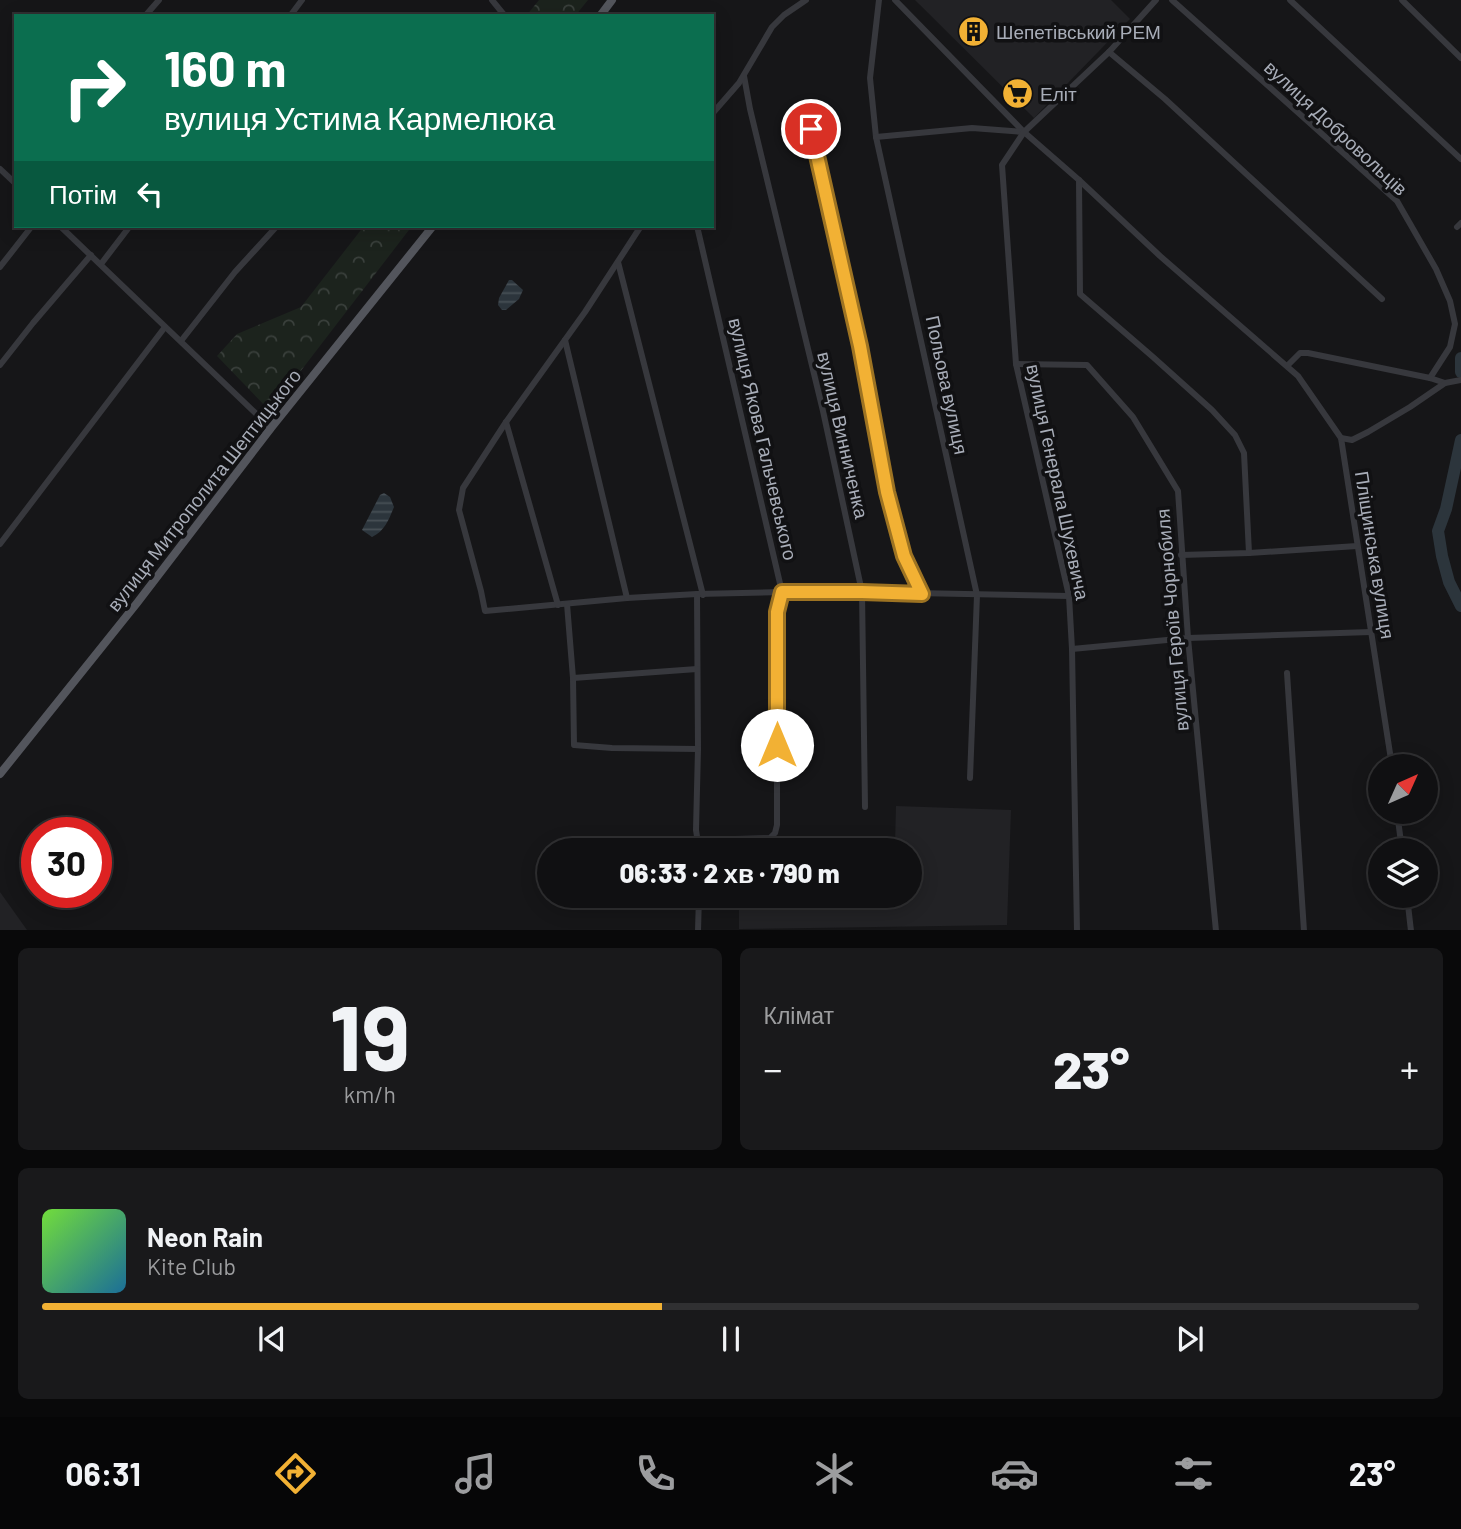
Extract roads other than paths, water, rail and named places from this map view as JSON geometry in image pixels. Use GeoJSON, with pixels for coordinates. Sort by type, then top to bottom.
{"type":"FeatureCollection","features":[{"type":"Feature","properties":{"kind":"main road","name":"вулиця Митрополита Шептицького"},"geometry":{"type":"LineString","coordinates":[[0,774],[431,228]]}},
{"type":"Feature","properties":{"kind":"street"},"geometry":{"type":"LineString","coordinates":[[147,14],[159,0]]}},
{"type":"Feature","properties":{"kind":"street"},"geometry":{"type":"LineString","coordinates":[[492,0],[503,14]]}},
{"type":"Feature","properties":{"kind":"street"},"geometry":{"type":"LineString","coordinates":[[714,112],[744,76],[772,27],[783,15],[806,0]]}},
{"type":"Feature","properties":{"kind":"street","name":"Польова вулиця"},"geometry":{"type":"LineString","coordinates":[[879,0],[870,78],[876,137],[976,595],[970,778]]}},
{"type":"Feature","properties":{"kind":"street","name":"Пліщинська вулиця"},"geometry":{"type":"LineString","coordinates":[[895,0],[1024,132],[1160,256],[1298,376],[1340,438],[1390,754]]}},
{"type":"Feature","properties":{"kind":"street"},"geometry":{"type":"LineString","coordinates":[[876,137],[972,128],[1024,132],[1109,52],[1156,0]]}},
{"type":"Feature","properties":{"kind":"street","name":"вулиця Добровольців"},"geometry":{"type":"LineString","coordinates":[[1172,0],[1397,201],[1436,269],[1450,301],[1455,324],[1450,347],[1430,379]]}},
{"type":"Feature","properties":{"kind":"street"},"geometry":{"type":"LineString","coordinates":[[1290,0],[1461,159]]}},
{"type":"Feature","properties":{"kind":"street"},"geometry":{"type":"LineString","coordinates":[[1402,0],[1461,58]]}},
{"type":"Feature","properties":{"kind":"street"},"geometry":{"type":"LineString","coordinates":[[1109,52],[1165,99],[1382,299]]}},
{"type":"Feature","properties":{"kind":"street","name":"вулиця Винниченка"},"geometry":{"type":"LineString","coordinates":[[744,76],[823,411],[862,592],[865,807]]}},
{"type":"Feature","properties":{"kind":"street"},"geometry":{"type":"LineString","coordinates":[[807,107],[860,346],[887,492],[904,556],[922,594]]}},
{"type":"Feature","properties":{"kind":"street","name":"вулиця Генерала Шухевича"},"geometry":{"type":"LineString","coordinates":[[1024,132],[1002,165],[1016,363],[1069,596],[1077,930]]}},
{"type":"Feature","properties":{"kind":"street"},"geometry":{"type":"LineString","coordinates":[[0,169],[14,182]]}},
{"type":"Feature","properties":{"kind":"street"},"geometry":{"type":"LineString","coordinates":[[1079,180],[1080,294],[1212,410],[1235,435],[1244,453],[1250,553]]}},
{"type":"Feature","properties":{"kind":"street"},"geometry":{"type":"LineString","coordinates":[[0,267],[30,228]]}},
{"type":"Feature","properties":{"kind":"street"},"geometry":{"type":"LineString","coordinates":[[62,228],[271,428]]}},
{"type":"Feature","properties":{"kind":"street"},"geometry":{"type":"LineString","coordinates":[[101,264],[128,228]]}},
{"type":"Feature","properties":{"kind":"street"},"geometry":{"type":"LineString","coordinates":[[181,341],[235,272],[275,228]]}},
{"type":"Feature","properties":{"kind":"street"},"geometry":{"type":"LineString","coordinates":[[640,228],[463,488],[459,510],[485,611],[627,598],[782,592],[1069,596]]}},
{"type":"Feature","properties":{"kind":"street","name":"вулиця Якова Гальчевського"},"geometry":{"type":"LineString","coordinates":[[697,228],[782,592],[777,612],[776,830],[769,838]]}},
{"type":"Feature","properties":{"kind":"street"},"geometry":{"type":"LineString","coordinates":[[0,365],[91,255]]}},
{"type":"Feature","properties":{"kind":"street"},"geometry":{"type":"LineString","coordinates":[[618,261],[700,595],[696,669],[697,838]]}},
{"type":"Feature","properties":{"kind":"street"},"geometry":{"type":"LineString","coordinates":[[0,544],[166,327]]}},
{"type":"Feature","properties":{"kind":"street"},"geometry":{"type":"LineString","coordinates":[[565,340],[627,598]]}},
{"type":"Feature","properties":{"kind":"street"},"geometry":{"type":"LineString","coordinates":[[1287,366],[1300,353],[1308,353],[1444,383]]}},
{"type":"Feature","properties":{"kind":"street","name":"вулиця Героїв Чорнобиля"},"geometry":{"type":"LineString","coordinates":[[1016,363],[1087,365],[1133,417],[1178,491],[1188,638],[1216,930]]}},
{"type":"Feature","properties":{"kind":"street"},"geometry":{"type":"LineString","coordinates":[[1340,438],[1352,440],[1410,407],[1444,383],[1458,380]]}},
{"type":"Feature","properties":{"kind":"street"},"geometry":{"type":"LineString","coordinates":[[506,422],[558,605]]}},
{"type":"Feature","properties":{"kind":"street"},"geometry":{"type":"LineString","coordinates":[[1181,555],[1357,546]]}},
{"type":"Feature","properties":{"kind":"street"},"geometry":{"type":"LineString","coordinates":[[567,604],[573,678],[574,745],[698,749]]}},
{"type":"Feature","properties":{"kind":"street"},"geometry":{"type":"LineString","coordinates":[[1072,649],[1188,638],[1371,632]]}},
{"type":"Feature","properties":{"kind":"street"},"geometry":{"type":"LineString","coordinates":[[573,678],[696,669]]}},
{"type":"Feature","properties":{"kind":"street"},"geometry":{"type":"LineString","coordinates":[[1287,673],[1304,930]]}},
{"type":"Feature","properties":{"kind":"street"},"geometry":{"type":"LineString","coordinates":[[698,930],[699,908]]}},
{"type":"Feature","properties":{"kind":"street"},"geometry":{"type":"LineString","coordinates":[[1408,908],[1411,930]]}},
{"type":"Feature","properties":{"kind":"waterway"},"geometry":{"type":"LineString","coordinates":[[1461,358],[1461,372]]}},
{"type":"Feature","properties":{"kind":"waterway"},"geometry":{"type":"LineString","coordinates":[[1461,440],[1446,509],[1438,531],[1449,582],[1461,606]]}},
{"type":"Feature","properties":{"kind":"place","name":"Шепетівський РЕМ"},"geometry":{"type":"Point","coordinates":[973,32]}},
{"type":"Feature","properties":{"kind":"place","name":"Еліт"},"geometry":{"type":"Point","coordinates":[1017,94]}}]}
